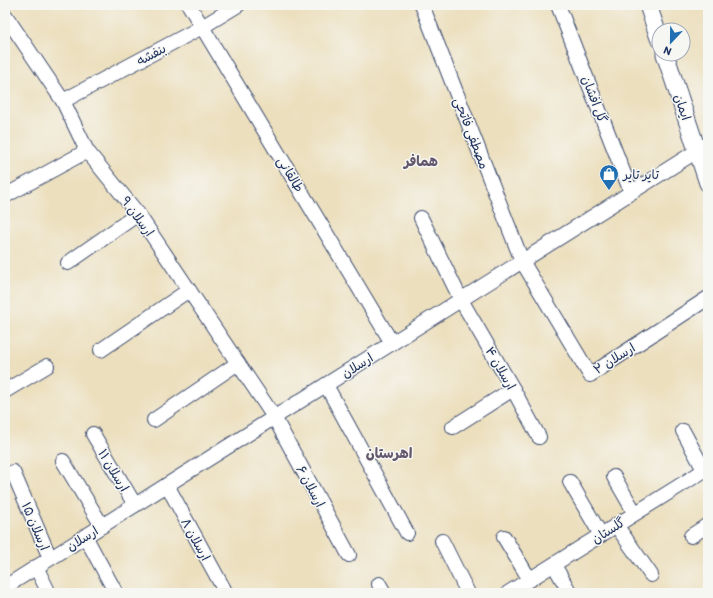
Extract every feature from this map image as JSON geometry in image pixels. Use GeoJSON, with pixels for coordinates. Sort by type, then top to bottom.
{"type":"FeatureCollection","features":[{"type":"Feature","properties":{"kind":"street","name":"طالقانی"},"geometry":{"type":"LineString","coordinates":[[189,5],[392,343]]}},
{"type":"Feature","properties":{"kind":"street","name":"بنفشه"},"geometry":{"type":"LineString","coordinates":[[63,101],[202,27],[238,5]]}},
{"type":"Feature","properties":{"kind":"street","name":"مصطفی فاتحی"},"geometry":{"type":"LineString","coordinates":[[422,5],[522,261]]}},
{"type":"Feature","properties":{"kind":"street","name":"گل افشان"},"geometry":{"type":"LineString","coordinates":[[558,5],[631,192]]}},
{"type":"Feature","properties":{"kind":"street"},"geometry":{"type":"LineString","coordinates":[[648,5],[654,22]]}},
{"type":"Feature","properties":{"kind":"street","name":"ارسلان ۹"},"geometry":{"type":"LineString","coordinates":[[5,15],[63,101],[87,151],[138,214],[274,417]]}},
{"type":"Feature","properties":{"kind":"street","name":"ایمان"},"geometry":{"type":"LineString","coordinates":[[668,62],[703,147],[708,183]]}},
{"type":"Feature","properties":{"kind":"street","name":"ارسلان"},"geometry":{"type":"LineString","coordinates":[[5,587],[703,147]]}},
{"type":"Feature","properties":{"kind":"street"},"geometry":{"type":"LineString","coordinates":[[5,196],[87,151]]}},
{"type":"Feature","properties":{"kind":"street"},"geometry":{"type":"LineString","coordinates":[[68,263],[138,214]]}},
{"type":"Feature","properties":{"kind":"street","name":"ارسلان ۴"},"geometry":{"type":"LineString","coordinates":[[421,218],[461,300],[513,388],[539,437]]}},
{"type":"Feature","properties":{"kind":"street","name":"ارسلان ۲"},"geometry":{"type":"LineString","coordinates":[[522,261],[590,375],[708,298]]}},
{"type":"Feature","properties":{"kind":"street"},"geometry":{"type":"LineString","coordinates":[[101,350],[189,290]]}},
{"type":"Feature","properties":{"kind":"street"},"geometry":{"type":"LineString","coordinates":[[154,420],[238,363]]}},
{"type":"Feature","properties":{"kind":"street"},"geometry":{"type":"LineString","coordinates":[[5,391],[47,366]]}},
{"type":"Feature","properties":{"kind":"street"},"geometry":{"type":"LineString","coordinates":[[326,385],[407,534]]}},
{"type":"Feature","properties":{"kind":"street"},"geometry":{"type":"LineString","coordinates":[[453,427],[513,388]]}},
{"type":"Feature","properties":{"kind":"street","name":"ارسلان ۶"},"geometry":{"type":"LineString","coordinates":[[274,417],[349,555]]}},
{"type":"Feature","properties":{"kind":"street"},"geometry":{"type":"LineString","coordinates":[[683,431],[706,469]]}},
{"type":"Feature","properties":{"kind":"street","name":"ارسلان ۱۱"},"geometry":{"type":"LineString","coordinates":[[93,434],[135,505]]}},
{"type":"Feature","properties":{"kind":"street"},"geometry":{"type":"LineString","coordinates":[[64,461],[102,526]]}},
{"type":"Feature","properties":{"kind":"street","name":"گلستان"},"geometry":{"type":"LineString","coordinates":[[508,593],[706,469]]}},
{"type":"Feature","properties":{"kind":"street","name":"ارسلان ۱۵"},"geometry":{"type":"LineString","coordinates":[[13,472],[50,558]]}},
{"type":"Feature","properties":{"kind":"street"},"geometry":{"type":"LineString","coordinates":[[614,477],[635,514]]}},
{"type":"Feature","properties":{"kind":"street"},"geometry":{"type":"LineString","coordinates":[[570,482],[601,535]]}},
{"type":"Feature","properties":{"kind":"street","name":"ارسلان ۸"},"geometry":{"type":"LineString","coordinates":[[167,485],[226,593]]}},
{"type":"Feature","properties":{"kind":"street"},"geometry":{"type":"LineString","coordinates":[[616,525],[651,576]]}},
{"type":"Feature","properties":{"kind":"street"},"geometry":{"type":"LineString","coordinates":[[691,536],[708,525]]}},
{"type":"Feature","properties":{"kind":"street"},"geometry":{"type":"LineString","coordinates":[[85,536],[116,593]]}},
{"type":"Feature","properties":{"kind":"street"},"geometry":{"type":"LineString","coordinates":[[504,537],[530,580]]}},
{"type":"Feature","properties":{"kind":"street"},"geometry":{"type":"LineString","coordinates":[[442,541],[468,593]]}},
{"type":"Feature","properties":{"kind":"street"},"geometry":{"type":"LineString","coordinates":[[554,564],[570,593]]}},
{"type":"Feature","properties":{"kind":"street"},"geometry":{"type":"LineString","coordinates":[[36,567],[49,593]]}},
{"type":"Feature","properties":{"kind":"place","name":"تایر تایر"},"geometry":{"type":"Point","coordinates":[609,191]}},
{"type":"Feature","properties":{"kind":"district","name":"همافر"},"geometry":{"type":"Point","coordinates":[421,161]}},
{"type":"Feature","properties":{"kind":"district","name":"اهرستان"},"geometry":{"type":"Point","coordinates":[389,453]}}]}
